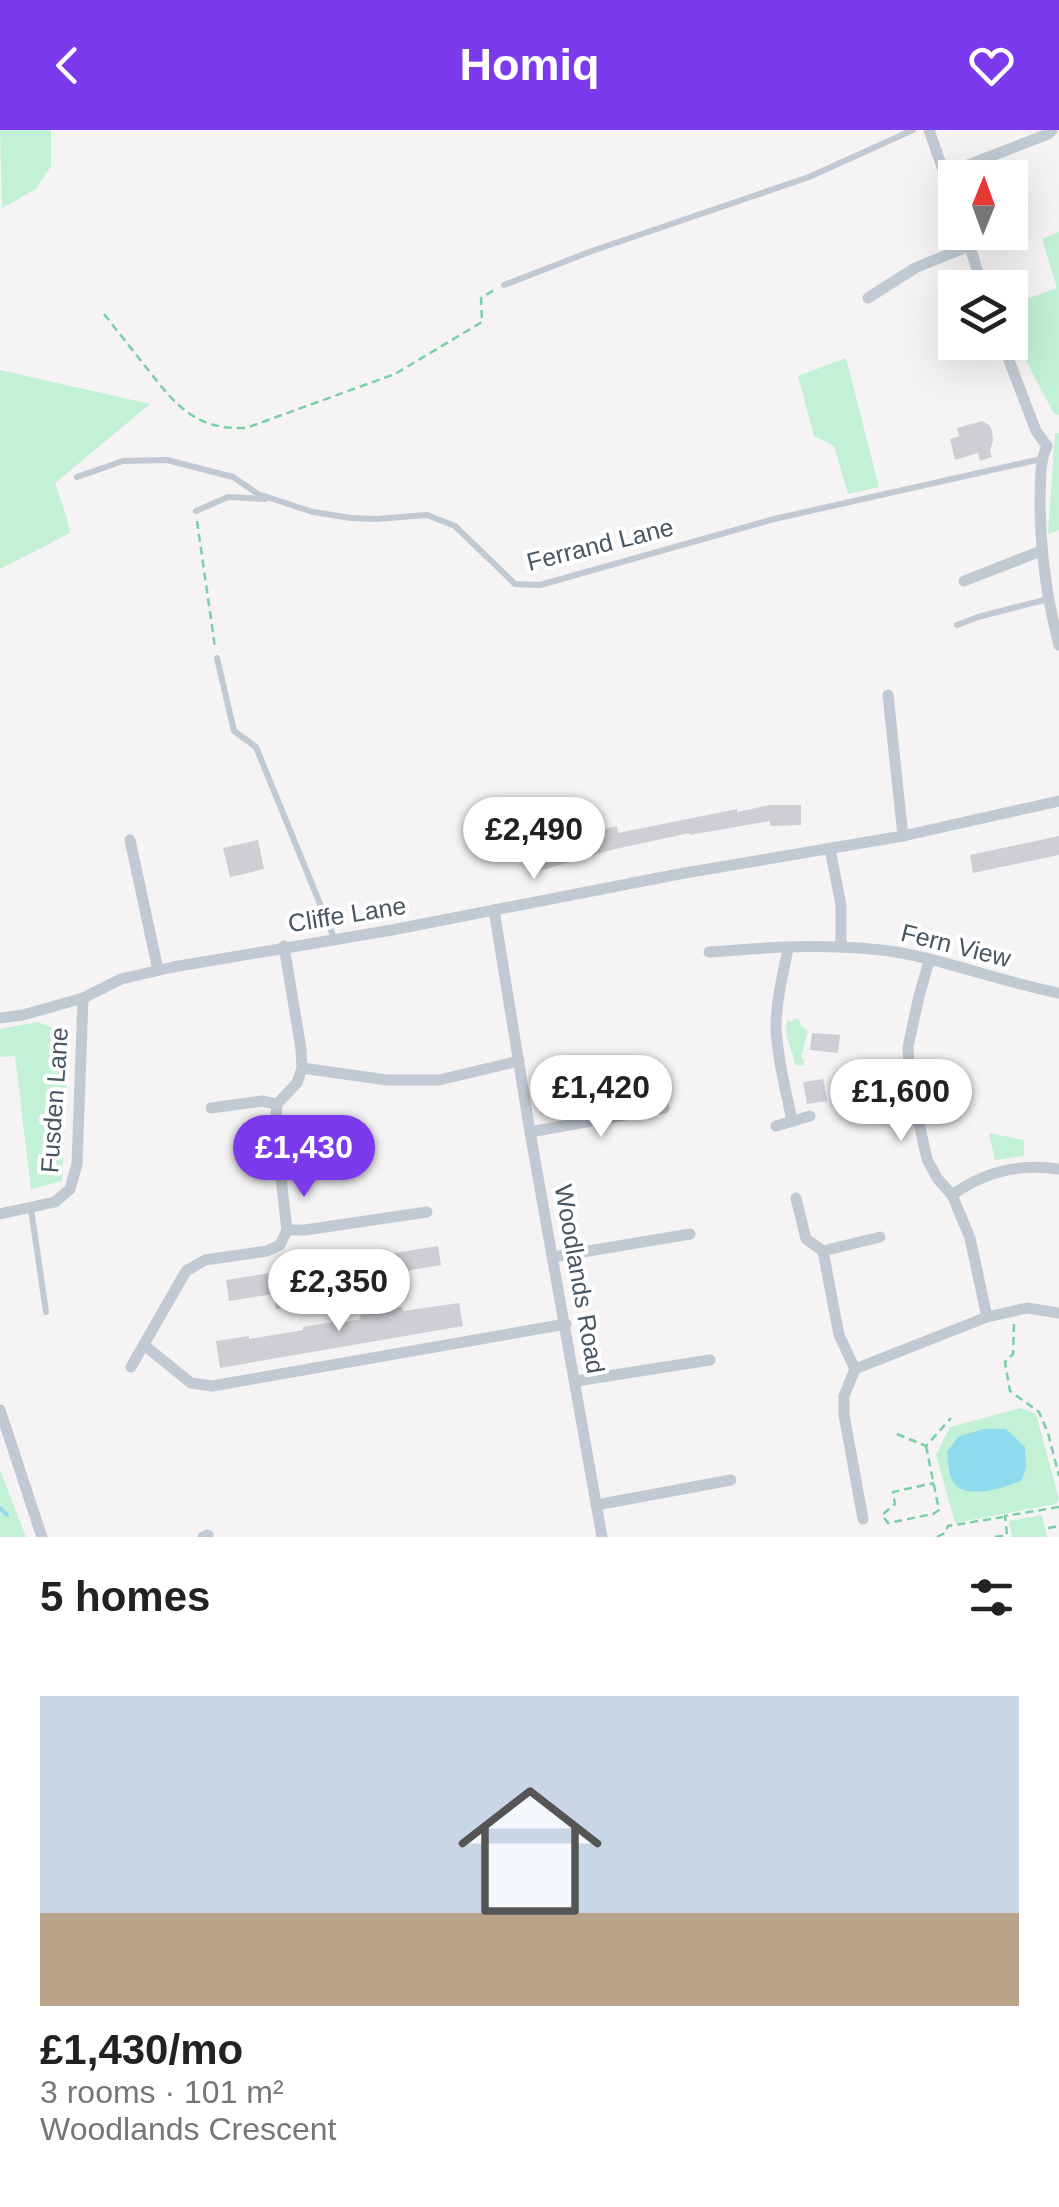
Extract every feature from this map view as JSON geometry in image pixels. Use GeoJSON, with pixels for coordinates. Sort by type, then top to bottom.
{"type":"FeatureCollection","features":[{"type":"Feature","properties":{"kind":"street"},"geometry":{"type":"LineString","coordinates":[[930,130],[940,160]]}},
{"type":"Feature","properties":{"kind":"street"},"geometry":{"type":"LineString","coordinates":[[980,160],[1052,130]]}},
{"type":"Feature","properties":{"kind":"street"},"geometry":{"type":"LineString","coordinates":[[868,298],[947,250]]}},
{"type":"Feature","properties":{"kind":"street"},"geometry":{"type":"LineString","coordinates":[[1009,360],[1036,431],[1053,448],[1041,460],[1041,551],[1059,645]]}},
{"type":"Feature","properties":{"kind":"street"},"geometry":{"type":"LineString","coordinates":[[964,581],[1041,551]]}},
{"type":"Feature","properties":{"kind":"street"},"geometry":{"type":"LineString","coordinates":[[888,695],[903,836]]}},
{"type":"Feature","properties":{"kind":"street","name":"Cliffe Lane"},"geometry":{"type":"LineString","coordinates":[[0,1018],[83,998],[121,978],[158,970],[903,836],[1059,801]]}},
{"type":"Feature","properties":{"kind":"street"},"geometry":{"type":"LineString","coordinates":[[130,840],[158,970]]}},
{"type":"Feature","properties":{"kind":"street"},"geometry":{"type":"LineString","coordinates":[[830,848],[841,905],[841,947]]}},
{"type":"Feature","properties":{"kind":"street","name":"Woodlands Road"},"geometry":{"type":"LineString","coordinates":[[494,910],[602,1537]]}},
{"type":"Feature","properties":{"kind":"street"},"geometry":{"type":"LineString","coordinates":[[130,1367],[186,1271],[205,1260],[266,1251],[280,1244],[287,1230],[275,1126],[277,1104],[297,1083],[302,1049],[284,946]]}},
{"type":"Feature","properties":{"kind":"street","name":"Fern View"},"geometry":{"type":"LineString","coordinates":[[709,952],[841,947],[905,954],[1059,993]]}},
{"type":"Feature","properties":{"kind":"street"},"geometry":{"type":"LineString","coordinates":[[788,948],[776,1026],[792,1121]]}},
{"type":"Feature","properties":{"kind":"street"},"geometry":{"type":"LineString","coordinates":[[930,961],[912,1024],[908,1067],[927,1159],[952,1196],[970,1238],[987,1317]]}},
{"type":"Feature","properties":{"kind":"street","name":"Fusden Lane"},"geometry":{"type":"LineString","coordinates":[[0,1214],[55,1202],[70,1189],[76,1164],[83,998]]}},
{"type":"Feature","properties":{"kind":"street"},"geometry":{"type":"LineString","coordinates":[[302,1068],[386,1080],[439,1080],[519,1061]]}},
{"type":"Feature","properties":{"kind":"street"},"geometry":{"type":"LineString","coordinates":[[210,1108],[262,1101],[277,1104]]}},
{"type":"Feature","properties":{"kind":"street"},"geometry":{"type":"LineString","coordinates":[[530,1132],[664,1108]]}},
{"type":"Feature","properties":{"kind":"street"},"geometry":{"type":"LineString","coordinates":[[776,1126],[810,1116]]}},
{"type":"Feature","properties":{"kind":"street"},"geometry":{"type":"LineString","coordinates":[[952,1196],[998,1172],[1028,1167],[1059,1170]]}},
{"type":"Feature","properties":{"kind":"street"},"geometry":{"type":"LineString","coordinates":[[796,1198],[806,1238],[823,1252],[839,1334],[855,1368],[844,1396],[844,1414],[863,1519]]}},
{"type":"Feature","properties":{"kind":"street"},"geometry":{"type":"LineString","coordinates":[[287,1230],[427,1212]]}},
{"type":"Feature","properties":{"kind":"street"},"geometry":{"type":"LineString","coordinates":[[553,1257],[690,1234]]}},
{"type":"Feature","properties":{"kind":"street"},"geometry":{"type":"LineString","coordinates":[[823,1252],[880,1236]]}},
{"type":"Feature","properties":{"kind":"street"},"geometry":{"type":"LineString","coordinates":[[855,1368],[987,1317],[1027,1308],[1059,1313]]}},
{"type":"Feature","properties":{"kind":"street"},"geometry":{"type":"LineString","coordinates":[[144,1345],[191,1383],[212,1386],[566,1324]]}},
{"type":"Feature","properties":{"kind":"street"},"geometry":{"type":"LineString","coordinates":[[576,1381],[710,1360]]}},
{"type":"Feature","properties":{"kind":"street"},"geometry":{"type":"LineString","coordinates":[[0,1410],[42,1537]]}},
{"type":"Feature","properties":{"kind":"street"},"geometry":{"type":"LineString","coordinates":[[596,1505],[731,1480]]}},
{"type":"Feature","properties":{"kind":"lane"},"geometry":{"type":"LineString","coordinates":[[504,285],[679,220],[810,177],[913,130]]}},
{"type":"Feature","properties":{"kind":"lane","name":"Ferrand Lane"},"geometry":{"type":"LineString","coordinates":[[77,476],[123,462],[167,460],[233,477],[258,494],[313,512],[350,518],[427,515],[455,526],[514,584],[540,585],[774,519],[1041,460]]}},
{"type":"Feature","properties":{"kind":"lane"},"geometry":{"type":"LineString","coordinates":[[196,510],[228,497],[276,500]]}},
{"type":"Feature","properties":{"kind":"lane"},"geometry":{"type":"LineString","coordinates":[[958,625],[1048,599]]}},
{"type":"Feature","properties":{"kind":"lane"},"geometry":{"type":"LineString","coordinates":[[217,658],[234,732],[256,747],[334,938]]}},
{"type":"Feature","properties":{"kind":"lane"},"geometry":{"type":"LineString","coordinates":[[31,1208],[46,1312]]}},
{"type":"Feature","properties":{"kind":"path"},"geometry":{"type":"LineString","coordinates":[[104,314],[176,406],[225,429],[246,428],[395,374],[482,322],[480,298],[504,285]]}},
{"type":"Feature","properties":{"kind":"path"},"geometry":{"type":"LineString","coordinates":[[196,510],[217,658]]}},
{"type":"Feature","properties":{"kind":"path"},"geometry":{"type":"LineString","coordinates":[[1014,1310],[1013,1354],[1005,1362],[1010,1391],[1039,1412],[1059,1476]]}},
{"type":"Feature","properties":{"kind":"path"},"geometry":{"type":"LineString","coordinates":[[926,1446],[951,1418]]}},
{"type":"Feature","properties":{"kind":"path"},"geometry":{"type":"LineString","coordinates":[[897,1434],[926,1446]]}},
{"type":"Feature","properties":{"kind":"path"},"geometry":{"type":"LineString","coordinates":[[926,1446],[934,1483],[939,1510],[888,1523],[882,1516],[895,1504],[893,1492],[934,1483]]}},
{"type":"Feature","properties":{"kind":"path"},"geometry":{"type":"LineString","coordinates":[[937,1537],[948,1526],[1059,1507]]}},
{"type":"Feature","properties":{"kind":"path"},"geometry":{"type":"LineString","coordinates":[[995,1537],[1007,1535],[1005,1516]]}},
{"type":"Feature","properties":{"kind":"path"},"geometry":{"type":"LineString","coordinates":[[1048,1528],[1059,1526]]}},
{"type":"Feature","properties":{"kind":"path"},"geometry":{"type":"LineString","coordinates":[[945,1532],[950,1537]]}},
{"type":"Feature","properties":{"kind":"green space"},"geometry":{"type":"Polygon","coordinates":[[[0,130],[51,130],[51,166],[36,189],[2,208],[0,130]]]}},
{"type":"Feature","properties":{"kind":"green space"},"geometry":{"type":"Polygon","coordinates":[[[1059,232],[1059,415],[1054,414],[1026,360],[1028,298],[1057,288],[1042,239],[1059,232]]]}},
{"type":"Feature","properties":{"kind":"green space"},"geometry":{"type":"Polygon","coordinates":[[[846,358],[879,487],[848,494],[834,446],[814,436],[798,376],[846,358]]]}},
{"type":"Feature","properties":{"kind":"green space"},"geometry":{"type":"Polygon","coordinates":[[[0,370],[150,404],[55,483],[70,533],[0,569],[0,370]]]}},
{"type":"Feature","properties":{"kind":"green space"},"geometry":{"type":"Polygon","coordinates":[[[1055,433],[1059,433],[1059,530],[1048,534],[1055,433]]]}},
{"type":"Feature","properties":{"kind":"green space"},"geometry":{"type":"Polygon","coordinates":[[[794,1018],[808,1031],[801,1057],[804,1065],[800,1066],[795,1064],[787,1033],[787,1019],[791,1022],[794,1018]]]}},
{"type":"Feature","properties":{"kind":"green space"},"geometry":{"type":"Polygon","coordinates":[[[38,1022],[69,1035],[62,1181],[31,1189],[15,1056],[0,1057],[0,1029],[38,1022]]]}},
{"type":"Feature","properties":{"kind":"green space"},"geometry":{"type":"Polygon","coordinates":[[[989,1133],[1024,1140],[1024,1156],[995,1160],[989,1133]]]}},
{"type":"Feature","properties":{"kind":"green space"},"geometry":{"type":"Polygon","coordinates":[[[1021,1408],[1036,1414],[1059,1499],[1056,1504],[955,1523],[936,1455],[950,1427],[1021,1408]]]}},
{"type":"Feature","properties":{"kind":"green space"},"geometry":{"type":"Polygon","coordinates":[[[0,1470],[26,1537],[0,1537],[0,1470]]]}},
{"type":"Feature","properties":{"kind":"green space"},"geometry":{"type":"Polygon","coordinates":[[[1042,1515],[1047,1537],[1012,1537],[1009,1521],[1042,1515]]]}},
{"type":"Feature","properties":{"kind":"water"},"geometry":{"type":"Polygon","coordinates":[[[984,1429],[1006,1429],[1025,1447],[1022,1480],[984,1491],[964,1490],[951,1478],[947,1452],[959,1436],[984,1429]]]}},
{"type":"Feature","properties":{"kind":"building"},"geometry":{"type":"Polygon","coordinates":[[[982,421],[992,430],[992,457],[980,461],[978,453],[955,460],[950,439],[959,436],[957,428],[982,421]]]}},
{"type":"Feature","properties":{"kind":"building"},"geometry":{"type":"Polygon","coordinates":[[[770,805],[801,805],[801,825],[770,826],[770,821],[689,833],[536,872],[531,857],[575,843],[573,837],[617,826],[618,833],[770,805]]]}},
{"type":"Feature","properties":{"kind":"building"},"geometry":{"type":"Polygon","coordinates":[[[1059,836],[1059,855],[973,873],[970,855],[1059,836]]]}},
{"type":"Feature","properties":{"kind":"building"},"geometry":{"type":"Polygon","coordinates":[[[258,840],[264,869],[230,877],[223,848],[258,840]]]}},
{"type":"Feature","properties":{"kind":"building"},"geometry":{"type":"Polygon","coordinates":[[[812,1033],[840,1035],[838,1053],[810,1050],[812,1033]]]}},
{"type":"Feature","properties":{"kind":"building"},"geometry":{"type":"Polygon","coordinates":[[[823,1079],[827,1101],[807,1104],[803,1082],[823,1079]]]}},
{"type":"Feature","properties":{"kind":"building"},"geometry":{"type":"Polygon","coordinates":[[[438,1246],[441,1265],[292,1290],[286,1293],[289,1307],[276,1309],[274,1294],[229,1301],[226,1280],[438,1246]]]}},
{"type":"Feature","properties":{"kind":"building"},"geometry":{"type":"Polygon","coordinates":[[[459,1303],[463,1326],[220,1368],[216,1341],[303,1330],[402,1307],[403,1311],[459,1303]]]}},
{"type":"Feature","properties":{"kind":"waterway"},"geometry":{"type":"LineString","coordinates":[[0,1508],[7,1515]]}}]}
